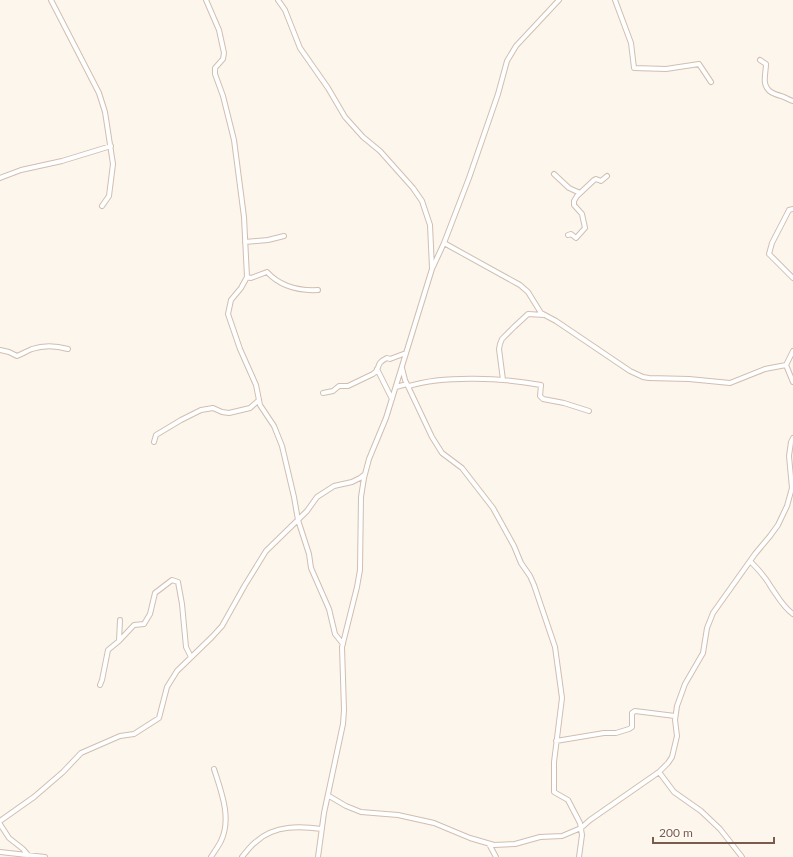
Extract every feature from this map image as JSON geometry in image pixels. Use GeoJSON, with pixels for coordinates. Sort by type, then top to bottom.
{"type":"FeatureCollection","features":[{"type":"Feature","properties":{"kind":"street"},"geometry":{"type":"LineString","coordinates":[[51,0],[99,93],[105,112],[113,164],[111,186],[108,198],[102,206]]}},
{"type":"Feature","properties":{"kind":"street"},"geometry":{"type":"LineString","coordinates":[[206,0],[219,30],[224,53],[223,59],[215,68],[215,74],[223,96],[234,140],[244,217],[247,277],[241,288],[231,300],[228,314],[240,349],[256,385],[259,400],[274,426],[282,446],[298,520],[307,544],[313,574],[329,609],[335,634],[343,644]]}},
{"type":"Feature","properties":{"kind":"street"},"geometry":{"type":"LineString","coordinates":[[278,0],[286,14],[300,48],[328,88],[345,117],[363,137],[380,151],[413,188],[422,201],[430,225],[432,268]]}},
{"type":"Feature","properties":{"kind":"street"},"geometry":{"type":"LineString","coordinates":[[318,857],[324,813],[329,796],[344,714],[342,661],[343,644],[360,570],[361,497],[369,459],[383,427],[432,268],[444,243],[479,150],[507,61],[518,43],[559,0]]}},
{"type":"Feature","properties":{"kind":"street"},"geometry":{"type":"LineString","coordinates":[[615,0],[632,47],[634,68],[666,69],[700,64],[711,82]]}},
{"type":"Feature","properties":{"kind":"street"},"geometry":{"type":"LineString","coordinates":[[760,60],[766,64],[765,83],[767,89],[771,93],[793,101]]}},
{"type":"Feature","properties":{"kind":"street"},"geometry":{"type":"LineString","coordinates":[[0,178],[21,170],[62,162],[111,146]]}},
{"type":"Feature","properties":{"kind":"street"},"geometry":{"type":"LineString","coordinates":[[554,174],[569,188],[580,193]]}},
{"type":"Feature","properties":{"kind":"street"},"geometry":{"type":"LineString","coordinates":[[568,235],[571,234],[576,238],[585,228],[582,214],[574,205],[574,202],[580,193],[594,180],[596,179],[601,181],[607,176]]}},
{"type":"Feature","properties":{"kind":"street"},"geometry":{"type":"LineString","coordinates":[[793,209],[789,210],[772,243],[769,254],[793,278]]}},
{"type":"Feature","properties":{"kind":"street"},"geometry":{"type":"LineString","coordinates":[[245,242],[268,240],[284,236]]}},
{"type":"Feature","properties":{"kind":"street"},"geometry":{"type":"LineString","coordinates":[[444,243],[520,285],[528,292],[541,313],[630,371],[643,377],[730,383],[765,369],[786,365]]}},
{"type":"Feature","properties":{"kind":"street"},"geometry":{"type":"LineString","coordinates":[[247,277],[251,278],[267,272],[278,282],[287,286],[308,291],[318,290]]}},
{"type":"Feature","properties":{"kind":"street"},"geometry":{"type":"LineString","coordinates":[[503,380],[499,349],[502,339],[528,314],[535,311],[536,305]]}},
{"type":"Feature","properties":{"kind":"street"},"geometry":{"type":"LineString","coordinates":[[530,314],[546,316]]}},
{"type":"Feature","properties":{"kind":"street"},"geometry":{"type":"LineString","coordinates":[[0,350],[17,356],[44,347],[58,346],[68,349]]}},
{"type":"Feature","properties":{"kind":"street"},"geometry":{"type":"LineString","coordinates":[[786,365],[793,352]]}},
{"type":"Feature","properties":{"kind":"street"},"geometry":{"type":"LineString","coordinates":[[323,393],[333,391],[339,386],[348,386],[373,374],[381,360],[406,354]]}},
{"type":"Feature","properties":{"kind":"street"},"geometry":{"type":"LineString","coordinates":[[786,365],[793,382]]}},
{"type":"Feature","properties":{"kind":"street"},"geometry":{"type":"LineString","coordinates":[[402,367],[408,385],[439,449],[462,468],[493,508],[514,546],[521,563],[532,579],[555,647],[562,698],[556,741],[554,792],[555,794],[565,798],[570,803],[581,828],[582,835],[579,857]]}},
{"type":"Feature","properties":{"kind":"street"},"geometry":{"type":"LineString","coordinates":[[377,369],[392,399]]}},
{"type":"Feature","properties":{"kind":"street"},"geometry":{"type":"LineString","coordinates":[[396,387],[453,380],[518,381],[541,385],[541,398],[589,411]]}},
{"type":"Feature","properties":{"kind":"street"},"geometry":{"type":"LineString","coordinates":[[154,442],[156,435],[195,412],[214,408],[222,412],[229,413],[250,408],[259,400]]}},
{"type":"Feature","properties":{"kind":"street"},"geometry":{"type":"LineString","coordinates":[[329,796],[360,812],[398,815],[434,823],[489,844],[506,845],[540,837],[560,837],[581,828],[592,818],[659,772],[668,763],[675,747],[677,736],[675,716],[683,688],[703,653],[707,628],[713,613],[778,525],[786,506],[792,488],[789,456],[793,438]]}},
{"type":"Feature","properties":{"kind":"street"},"geometry":{"type":"LineString","coordinates":[[28,855],[9,838],[0,822],[34,797],[63,772],[81,753],[120,736],[134,734],[159,718],[167,687],[177,671],[222,626],[266,551],[307,511],[314,500],[323,493],[334,486],[360,478],[365,474]]}},
{"type":"Feature","properties":{"kind":"street"},"geometry":{"type":"LineString","coordinates":[[751,562],[771,586],[783,605],[793,614]]}},
{"type":"Feature","properties":{"kind":"street"},"geometry":{"type":"LineString","coordinates":[[100,686],[108,650],[134,625],[144,624],[150,614],[155,593],[172,580],[178,582],[182,604],[186,647],[191,657]]}},
{"type":"Feature","properties":{"kind":"street"},"geometry":{"type":"LineString","coordinates":[[119,641],[120,620]]}},
{"type":"Feature","properties":{"kind":"street"},"geometry":{"type":"LineString","coordinates":[[556,741],[604,732],[616,733],[629,729],[632,727],[632,713],[635,711],[675,716]]}},
{"type":"Feature","properties":{"kind":"street"},"geometry":{"type":"LineString","coordinates":[[211,857],[222,840],[225,823],[224,803],[214,769]]}},
{"type":"Feature","properties":{"kind":"street"},"geometry":{"type":"LineString","coordinates":[[659,772],[674,792],[702,811],[725,834],[742,857]]}},
{"type":"Feature","properties":{"kind":"street"},"geometry":{"type":"LineString","coordinates":[[242,857],[257,841],[277,830],[297,827],[322,829]]}},
{"type":"Feature","properties":{"kind":"street"},"geometry":{"type":"LineString","coordinates":[[489,844],[496,857]]}},
{"type":"Feature","properties":{"kind":"street"},"geometry":{"type":"LineString","coordinates":[[0,852],[45,857]]}}]}
